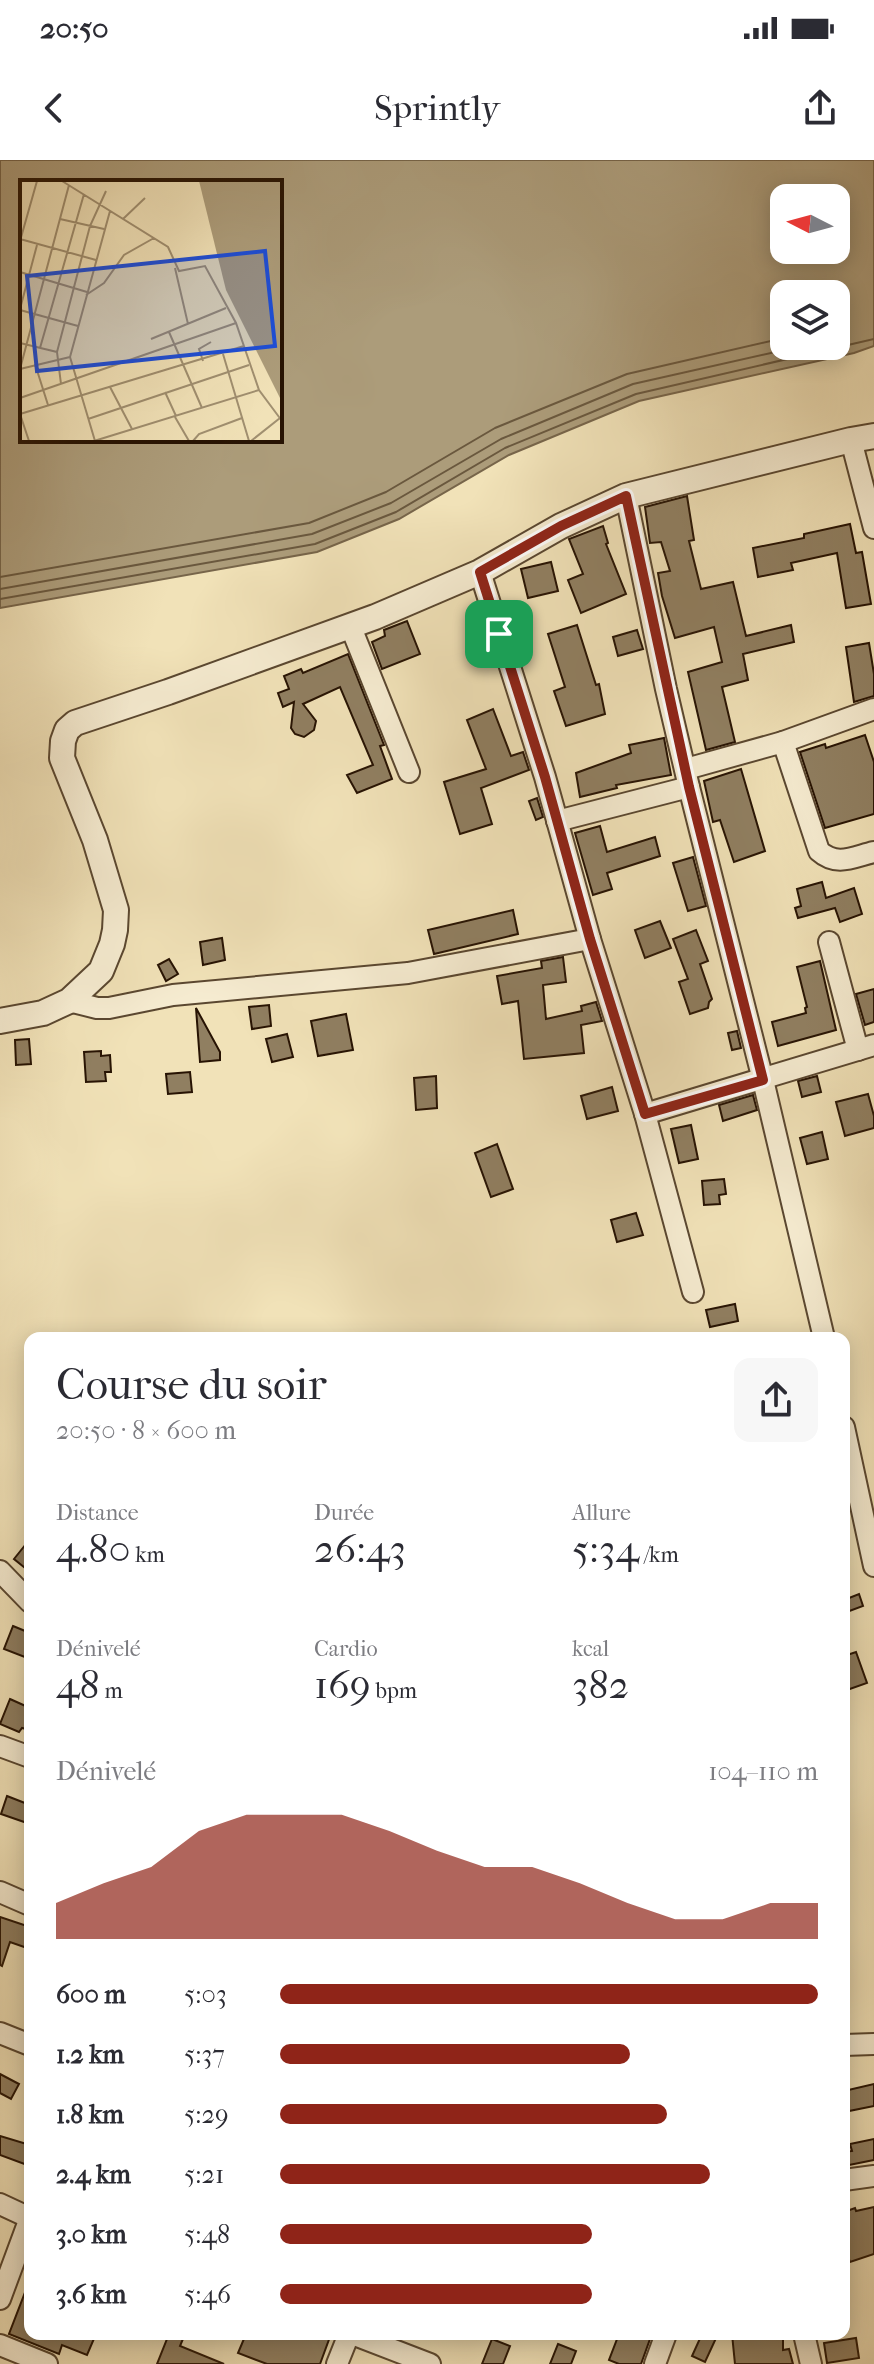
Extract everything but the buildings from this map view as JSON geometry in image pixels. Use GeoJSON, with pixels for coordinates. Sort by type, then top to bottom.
{"type":"FeatureCollection","features":[{"type":"Feature","properties":{"kind":"street"},"geometry":{"type":"LineString","coordinates":[[0,1021],[43,1013],[69,1001],[101,971],[115,930],[116,910],[95,840],[62,758],[67,730],[75,723],[350,625],[480,572],[561,526],[626,496],[862,438],[874,528]]}},
{"type":"Feature","properties":{"kind":"street"},"geometry":{"type":"LineString","coordinates":[[626,496],[666,689],[823,1332]]}},
{"type":"Feature","properties":{"kind":"street"},"geometry":{"type":"LineString","coordinates":[[480,572],[645,1114],[693,1292]]}},
{"type":"Feature","properties":{"kind":"street"},"geometry":{"type":"LineString","coordinates":[[350,625],[409,772]]}},
{"type":"Feature","properties":{"kind":"street"},"geometry":{"type":"LineString","coordinates":[[557,821],[688,778],[874,709]]}},
{"type":"Feature","properties":{"kind":"street"},"geometry":{"type":"LineString","coordinates":[[783,742],[819,851],[829,860],[874,852]]}},
{"type":"Feature","properties":{"kind":"street"},"geometry":{"type":"LineString","coordinates":[[69,1001],[109,1008],[173,995],[408,973],[590,939]]}},
{"type":"Feature","properties":{"kind":"street"},"geometry":{"type":"LineString","coordinates":[[645,1114],[866,1048],[829,942]]}},
{"type":"Feature","properties":{"kind":"street"},"geometry":{"type":"LineString","coordinates":[[850,1455],[874,1566]]}},
{"type":"Feature","properties":{"kind":"street"},"geometry":{"type":"LineString","coordinates":[[0,1571],[24,1596]]}},
{"type":"Feature","properties":{"kind":"street"},"geometry":{"type":"LineString","coordinates":[[0,1746],[24,1755]]}},
{"type":"Feature","properties":{"kind":"street"},"geometry":{"type":"LineString","coordinates":[[0,1892],[24,1902]]}},
{"type":"Feature","properties":{"kind":"street"},"geometry":{"type":"LineString","coordinates":[[0,2033],[24,2043]]}},
{"type":"Feature","properties":{"kind":"street"},"geometry":{"type":"LineString","coordinates":[[850,2045],[874,2044]]}},
{"type":"Feature","properties":{"kind":"street"},"geometry":{"type":"LineString","coordinates":[[850,2179],[874,2176]]}},
{"type":"Feature","properties":{"kind":"street"},"geometry":{"type":"LineString","coordinates":[[0,2204],[24,2215]]}},
{"type":"Feature","properties":{"kind":"street"},"geometry":{"type":"LineString","coordinates":[[0,2299],[24,2234]]}},
{"type":"Feature","properties":{"kind":"street"},"geometry":{"type":"LineString","coordinates":[[337,2364],[347,2340]]}},
{"type":"Feature","properties":{"kind":"street"},"geometry":{"type":"LineString","coordinates":[[366,2340],[430,2364]]}},
{"type":"Feature","properties":{"kind":"street"},"geometry":{"type":"LineString","coordinates":[[655,2364],[664,2340]]}},
{"type":"Feature","properties":{"kind":"street"},"geometry":{"type":"LineString","coordinates":[[805,2340],[811,2364]]}},
{"type":"Feature","properties":{"kind":"street"},"geometry":{"type":"LineString","coordinates":[[0,2345],[47,2364]]}},
{"type":"Feature","properties":{"kind":"water"},"geometry":{"type":"Polygon","coordinates":[[[0,160],[874,160],[874,346],[850,354],[850,280],[770,280],[770,360],[823,360],[639,401],[509,455],[399,519],[317,552],[0,608],[0,160]]]}},
{"type":"Feature","properties":{"kind":"route"},"geometry":{"type":"LineString","coordinates":[[626,496],[666,689],[763,1080],[645,1114],[499,634],[480,572],[561,526],[626,496]]}}]}
